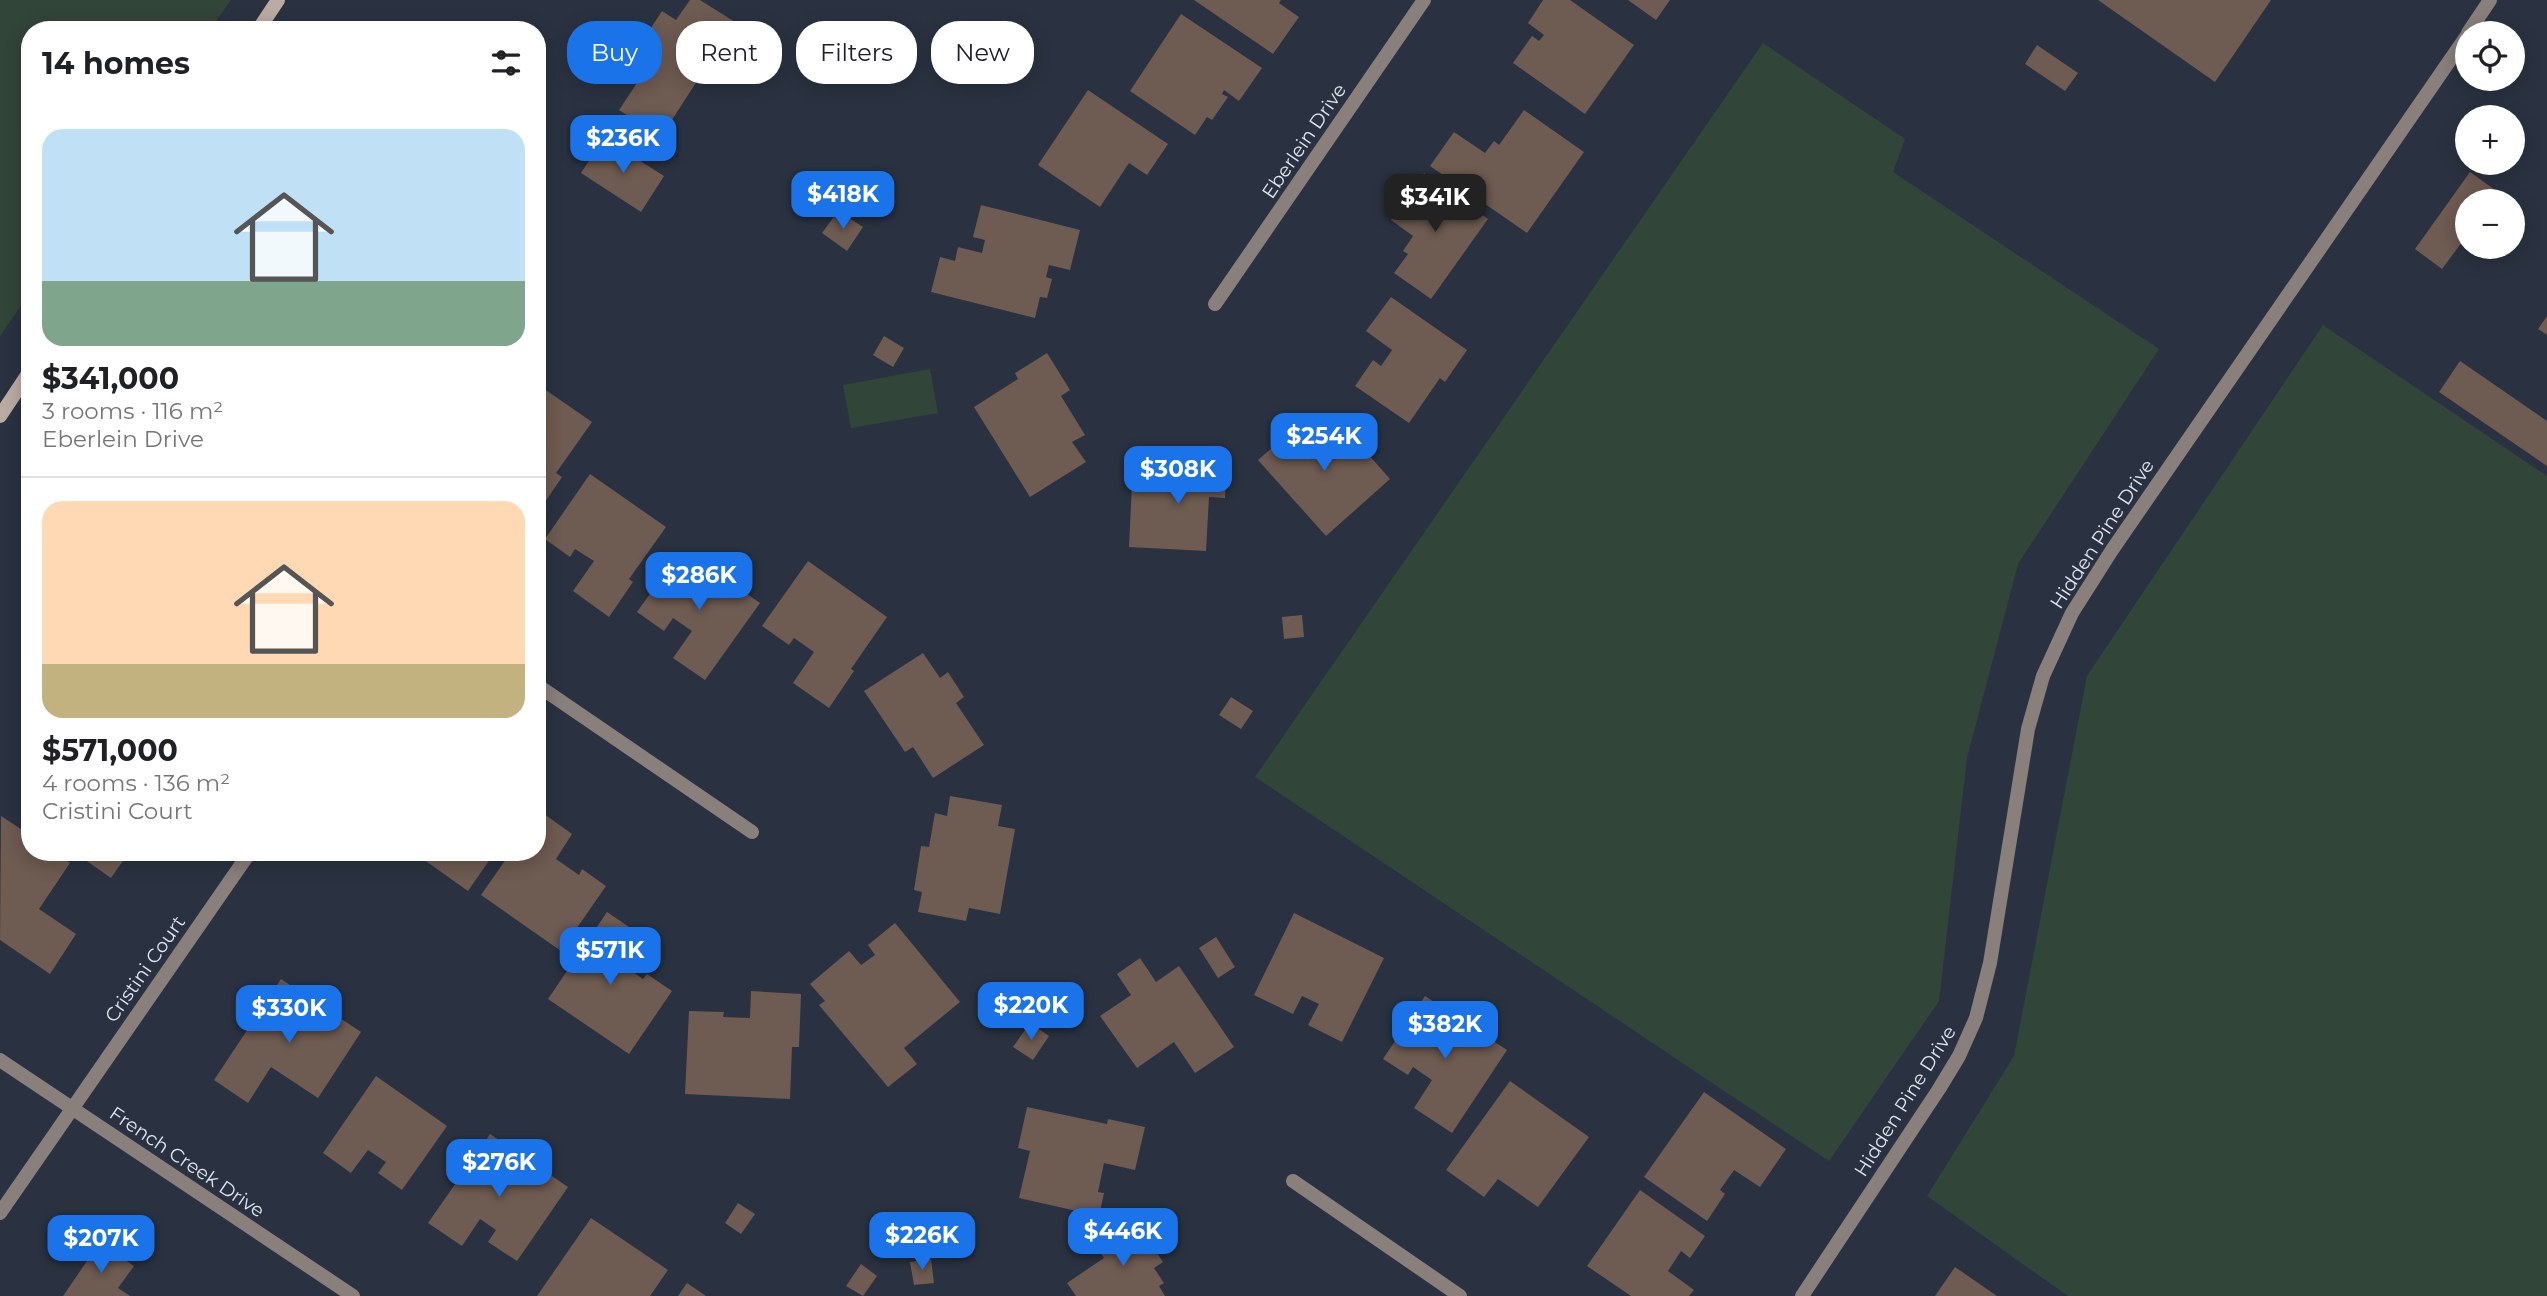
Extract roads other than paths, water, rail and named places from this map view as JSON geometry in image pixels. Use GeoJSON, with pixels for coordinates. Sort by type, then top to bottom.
{"type":"FeatureCollection","features":[{"type":"Feature","properties":{"kind":"street"},"geometry":{"type":"LineString","coordinates":[[264,21],[278,0]]}},
{"type":"Feature","properties":{"kind":"street","name":"Eberlein Drive"},"geometry":{"type":"LineString","coordinates":[[1215,303],[1424,0]]}},
{"type":"Feature","properties":{"kind":"street","name":"Hidden Pine Drive"},"geometry":{"type":"LineString","coordinates":[[2476,21],[2490,0]]}},
{"type":"Feature","properties":{"kind":"street","name":"Hidden Pine Drive"},"geometry":{"type":"LineString","coordinates":[[1802,1296],[1939,1089],[1959,1056],[1976,1018],[1990,963],[2028,729],[2043,676],[2072,613],[2120,538],[2455,52]]}},
{"type":"Feature","properties":{"kind":"street"},"geometry":{"type":"LineString","coordinates":[[0,416],[21,384]]}},
{"type":"Feature","properties":{"kind":"street"},"geometry":{"type":"LineString","coordinates":[[546,691],[752,832]]}},
{"type":"Feature","properties":{"kind":"street","name":"Cristini Court"},"geometry":{"type":"LineString","coordinates":[[0,1213],[244,861]]}},
{"type":"Feature","properties":{"kind":"street","name":"French Creek Drive"},"geometry":{"type":"LineString","coordinates":[[0,1060],[353,1296]]}},
{"type":"Feature","properties":{"kind":"street"},"geometry":{"type":"LineString","coordinates":[[1293,1181],[1460,1296]]}}]}
